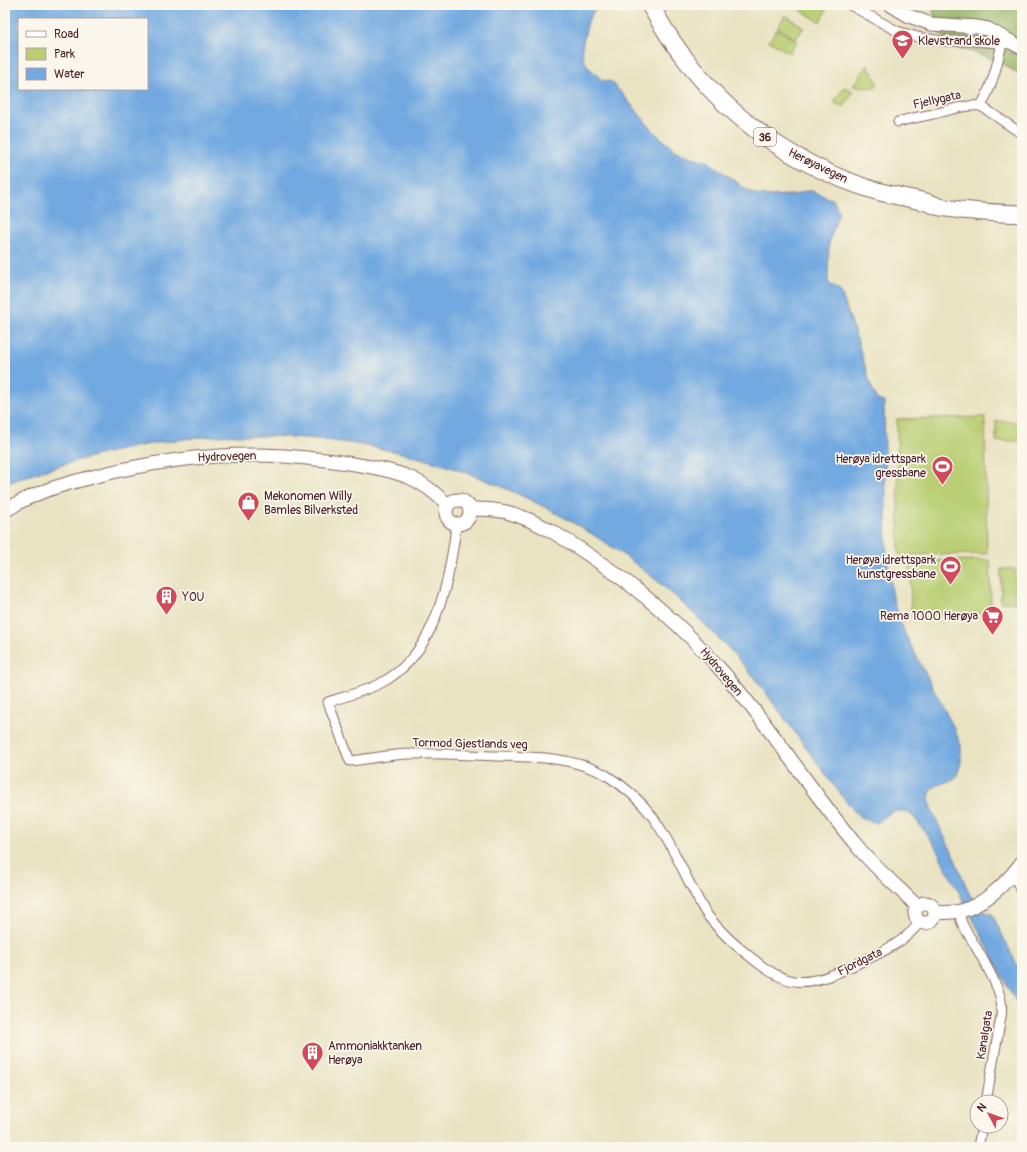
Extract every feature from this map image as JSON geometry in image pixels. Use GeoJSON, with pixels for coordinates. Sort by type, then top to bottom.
{"type":"FeatureCollection","features":[{"type":"Feature","properties":{"kind":"highway","name":"Herøyavegen"},"geometry":{"type":"LineString","coordinates":[[650,5],[678,50],[703,80],[736,114],[765,137],[797,157],[836,176],[887,194],[928,202],[938,207],[1022,214]]}},
{"type":"Feature","properties":{"kind":"highway","name":"Herøyavegen"},"geometry":{"type":"LineString","coordinates":[[928,202],[939,199],[1022,204]]}},
{"type":"Feature","properties":{"kind":"street"},"geometry":{"type":"LineString","coordinates":[[891,5],[909,16],[931,24],[988,29],[1013,45]]}},
{"type":"Feature","properties":{"kind":"street"},"geometry":{"type":"LineString","coordinates":[[853,7],[897,31],[921,38],[944,41],[974,41],[1013,45]]}},
{"type":"Feature","properties":{"kind":"street"},"geometry":{"type":"LineString","coordinates":[[1013,45],[996,70],[990,91],[981,106],[1022,134]]}},
{"type":"Feature","properties":{"kind":"street","name":"Fjellygata"},"geometry":{"type":"LineString","coordinates":[[898,122],[964,106],[981,106]]}},
{"type":"Feature","properties":{"kind":"street","name":"Hydrovegen"},"geometry":{"type":"LineString","coordinates":[[5,511],[15,504],[49,489],[132,467],[192,458],[256,455],[314,459],[373,467],[410,478],[428,487],[447,504]]}},
{"type":"Feature","properties":{"kind":"street"},"geometry":{"type":"LineString","coordinates":[[458,499],[466,502],[470,509],[468,518],[460,524],[456,524],[448,520],[446,517],[445,512],[447,504],[454,500],[458,499]]}},
{"type":"Feature","properties":{"kind":"street","name":"Hydrovegen"},"geometry":{"type":"LineString","coordinates":[[470,509],[495,510],[509,513],[550,531],[608,568],[664,612],[692,637],[722,670],[856,845],[882,873],[918,907]]}},
{"type":"Feature","properties":{"kind":"street","name":"Tormod Gjestlands veg"},"geometry":{"type":"LineString","coordinates":[[456,524],[452,554],[440,607],[433,625],[417,651],[400,669],[383,682],[328,702],[350,761],[410,754],[542,757],[566,760],[595,770],[624,787],[651,815],[674,852],[708,916],[724,935],[758,964],[775,975],[790,981]]}},
{"type":"Feature","properties":{"kind":"street"},"geometry":{"type":"LineString","coordinates":[[935,913],[968,908],[998,888],[1022,862]]}},
{"type":"Feature","properties":{"kind":"street"},"geometry":{"type":"LineString","coordinates":[[1012,874],[1022,892]]}},
{"type":"Feature","properties":{"kind":"street"},"geometry":{"type":"LineString","coordinates":[[928,904],[932,906],[935,913],[930,922],[923,923],[917,919],[915,913],[918,907],[928,904]]}},
{"type":"Feature","properties":{"kind":"street","name":"Kanalgata"},"geometry":{"type":"LineString","coordinates":[[968,908],[961,921],[1001,997],[1001,1017],[987,1094]]}},
{"type":"Feature","properties":{"kind":"street","name":"Fjordgata"},"geometry":{"type":"LineString","coordinates":[[790,981],[807,982],[832,976],[895,944],[910,934],[920,922]]}},
{"type":"Feature","properties":{"kind":"street"},"geometry":{"type":"LineString","coordinates":[[978,1147],[980,1134]]}},
{"type":"Feature","properties":{"kind":"green space"},"geometry":{"type":"Polygon","coordinates":[[[799,5],[821,5],[827,9],[820,22],[797,8],[799,5]]]}},
{"type":"Feature","properties":{"kind":"green space"},"geometry":{"type":"Polygon","coordinates":[[[936,5],[1022,5],[1022,77],[1000,62],[954,46],[935,29],[933,8],[936,5]]]}},
{"type":"Feature","properties":{"kind":"green space"},"geometry":{"type":"Polygon","coordinates":[[[785,15],[804,27],[796,39],[778,28],[785,15]]]}},
{"type":"Feature","properties":{"kind":"green space"},"geometry":{"type":"Polygon","coordinates":[[[777,29],[797,41],[790,53],[769,41],[777,29]]]}},
{"type":"Feature","properties":{"kind":"green space"},"geometry":{"type":"Polygon","coordinates":[[[868,65],[878,84],[874,88],[853,86],[868,65]]]}},
{"type":"Feature","properties":{"kind":"green space"},"geometry":{"type":"Polygon","coordinates":[[[844,87],[853,92],[843,108],[834,102],[844,87]]]}},
{"type":"Feature","properties":{"kind":"green space","name":"Herøya idrettspark gressbane"},"geometry":{"type":"Polygon","coordinates":[[[985,417],[987,554],[899,555],[897,419],[985,417]]]}},
{"type":"Feature","properties":{"kind":"green space"},"geometry":{"type":"Polygon","coordinates":[[[996,421],[1022,422],[1022,441],[996,441],[996,421]]]}},
{"type":"Feature","properties":{"kind":"green space","name":"Herøya idrettspark kunstgressbane"},"geometry":{"type":"Polygon","coordinates":[[[990,560],[991,613],[911,614],[910,561],[990,560]]]}},
{"type":"Feature","properties":{"kind":"green space"},"geometry":{"type":"Polygon","coordinates":[[[1001,569],[1015,569],[1015,602],[1001,602],[1001,569]]]}},
{"type":"Feature","properties":{"kind":"water"},"geometry":{"type":"Polygon","coordinates":[[[5,5],[597,5],[588,21],[582,47],[583,58],[588,67],[602,80],[612,82],[655,133],[675,150],[709,162],[747,190],[760,196],[795,195],[805,191],[812,191],[833,200],[839,212],[829,242],[828,278],[829,284],[841,292],[870,383],[877,400],[884,402],[887,559],[893,597],[907,638],[954,728],[961,746],[961,763],[957,775],[954,779],[938,785],[931,790],[929,798],[931,809],[952,852],[969,893],[980,910],[992,914],[1022,975],[1022,1013],[933,843],[913,816],[904,811],[892,811],[877,823],[860,817],[840,793],[758,683],[735,656],[701,621],[667,589],[630,559],[589,532],[547,508],[503,487],[458,470],[413,456],[367,446],[309,438],[220,436],[189,438],[109,452],[5,484],[5,5]]]}},
{"type":"Feature","properties":{"kind":"place","name":"Klevstrand skole"},"geometry":{"type":"Point","coordinates":[902,60]}},
{"type":"Feature","properties":{"kind":"place","name":"Herøya idrettspark gressbane"},"geometry":{"type":"Point","coordinates":[942,486]}},
{"type":"Feature","properties":{"kind":"place","name":"Mekonomen Willy Bamles Bilverksted"},"geometry":{"type":"Point","coordinates":[249,522]}},
{"type":"Feature","properties":{"kind":"place","name":"Herøya idrettspark kunstgressbane"},"geometry":{"type":"Point","coordinates":[951,586]}},
{"type":"Feature","properties":{"kind":"place","name":"YOU"},"geometry":{"type":"Point","coordinates":[167,616]}},
{"type":"Feature","properties":{"kind":"place","name":"Rema 1000 Herøya"},"geometry":{"type":"Point","coordinates":[993,636]}},
{"type":"Feature","properties":{"kind":"place","name":"Ammoniakktanken Herøya"},"geometry":{"type":"Point","coordinates":[313,1072]}}]}
